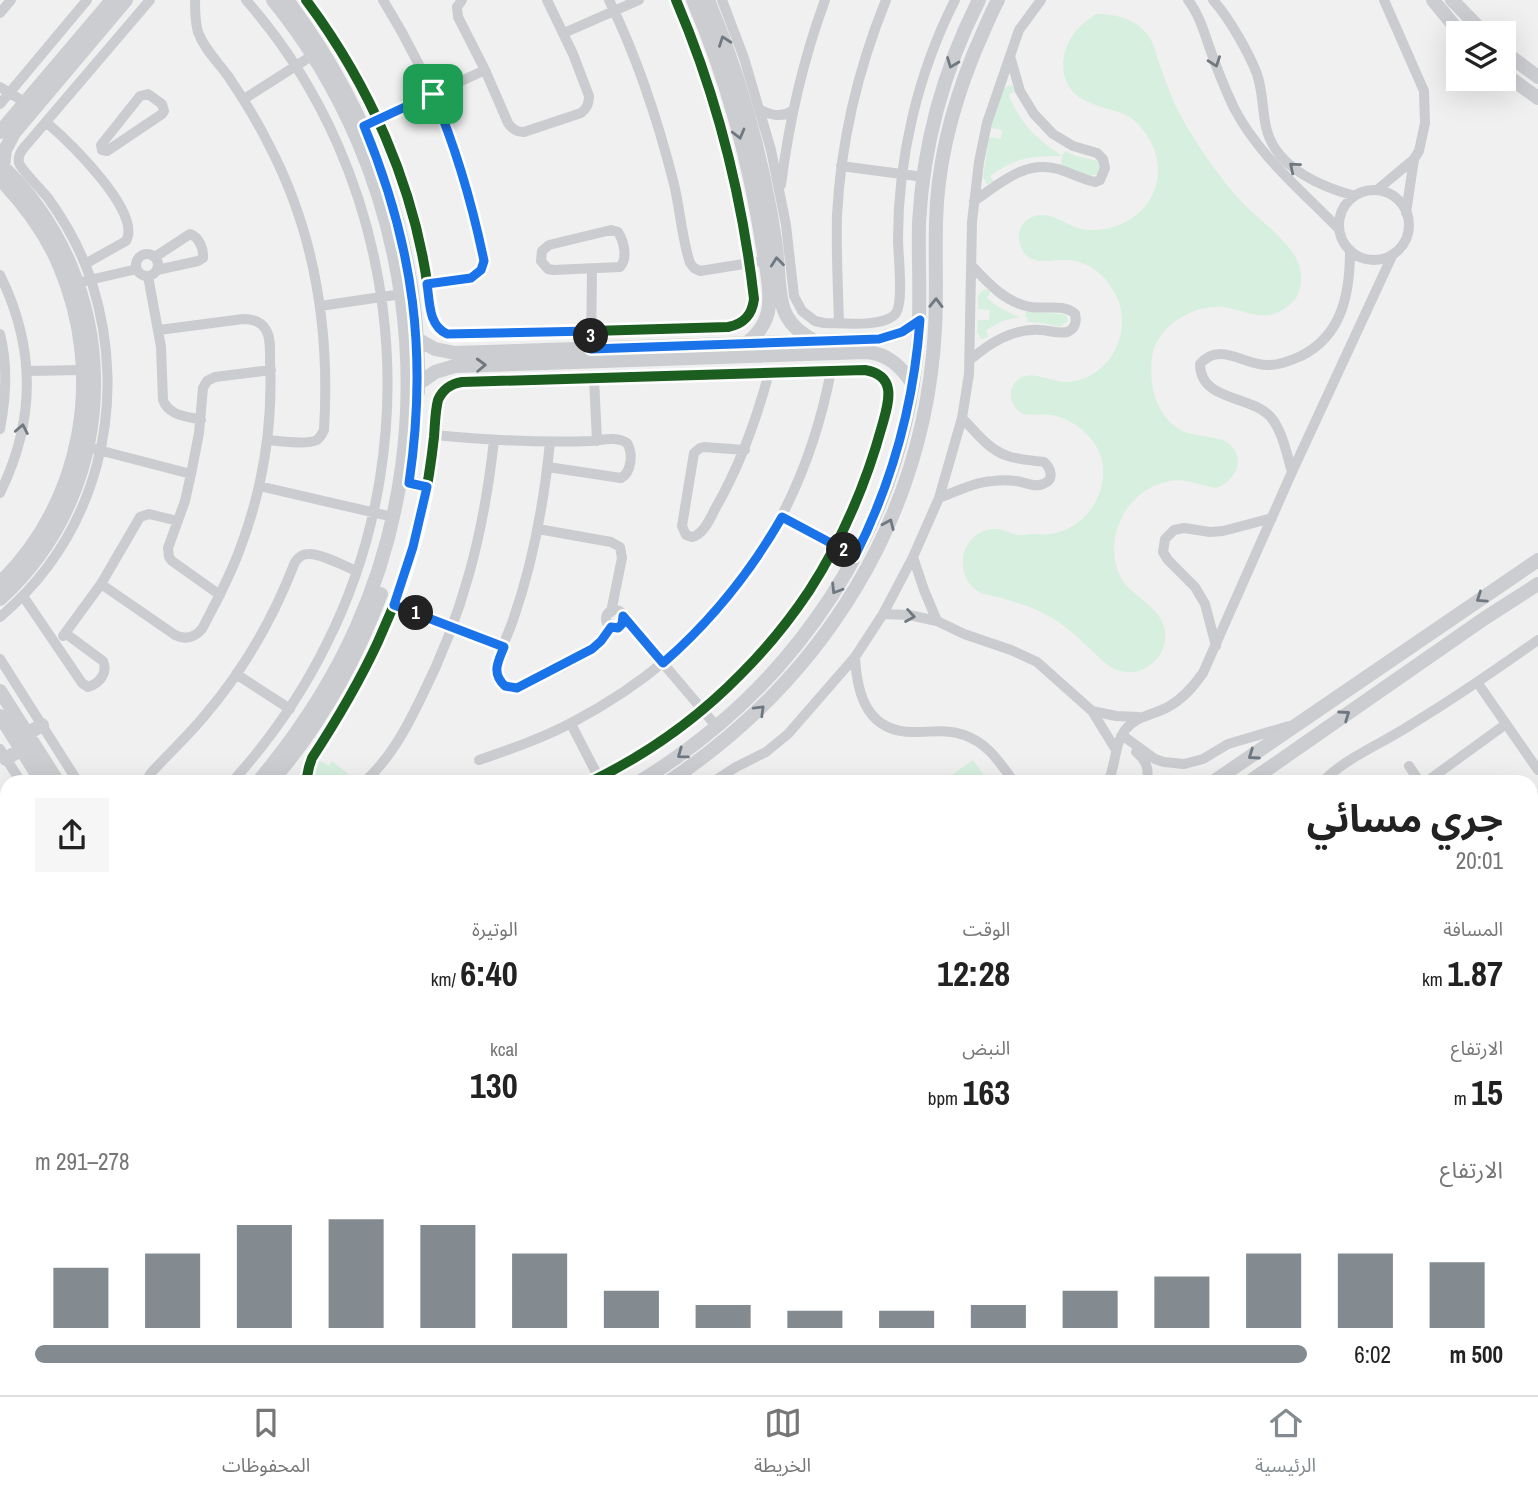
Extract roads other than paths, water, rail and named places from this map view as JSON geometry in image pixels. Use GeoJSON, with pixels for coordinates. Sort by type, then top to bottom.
{"type":"FeatureCollection","features":[{"type":"Feature","properties":{"kind":"street"},"geometry":{"type":"LineString","coordinates":[[0,13],[11,0]]}},
{"type":"Feature","properties":{"kind":"street"},"geometry":{"type":"LineString","coordinates":[[0,104],[5,90],[87,0]]}},
{"type":"Feature","properties":{"kind":"street"},"geometry":{"type":"LineString","coordinates":[[0,583],[22,559],[54,510],[74,456],[84,399],[82,343],[69,290],[47,240],[1,170],[7,130],[26,103],[112,0]]}},
{"type":"Feature","properties":{"kind":"street"},"geometry":{"type":"LineString","coordinates":[[7,130],[126,0]]}},
{"type":"Feature","properties":{"kind":"street"},"geometry":{"type":"LineString","coordinates":[[0,617],[23,596],[57,554],[71,530],[90,486],[94,449],[94,365],[84,281],[85,264],[58,213],[19,161],[19,157],[22,150],[150,0]]}},
{"type":"Feature","properties":{"kind":"street"},"geometry":{"type":"LineString","coordinates":[[195,0],[197,26],[202,41],[244,99],[271,148],[293,199],[310,252],[320,306],[326,380],[324,430],[317,440],[309,442],[267,440]]}},
{"type":"Feature","properties":{"kind":"street"},"geometry":{"type":"LineString","coordinates":[[238,775],[290,709],[328,642],[357,571],[374,513],[388,405],[387,345],[382,297],[368,228],[349,172],[331,128],[296,66],[280,41],[246,0]]}},
{"type":"Feature","properties":{"kind":"street"},"geometry":{"type":"LineString","coordinates":[[264,775],[303,725],[341,660],[372,590],[393,517],[402,473],[408,384],[407,339],[396,258],[364,153],[313,55],[273,0]]}},
{"type":"Feature","properties":{"kind":"street"},"geometry":{"type":"LineString","coordinates":[[281,775],[322,713],[357,651],[387,575],[409,483],[418,384],[417,339],[408,266],[400,230],[378,160],[364,126],[325,55],[287,0]]}},
{"type":"Feature","properties":{"kind":"street"},"geometry":{"type":"LineString","coordinates":[[306,0],[341,50],[377,120],[403,184],[415,228],[433,321],[447,334],[727,327],[736,325],[749,315],[753,308],[757,262],[750,178],[741,137],[716,57],[693,0]]}},
{"type":"Feature","properties":{"kind":"street"},"geometry":{"type":"LineString","coordinates":[[383,0],[418,62],[451,137],[477,226],[484,261],[481,270],[471,278],[427,284]]}},
{"type":"Feature","properties":{"kind":"street"},"geometry":{"type":"LineString","coordinates":[[462,0],[456,12],[508,123],[514,130],[524,131],[581,113],[588,106],[589,96],[564,33],[547,0]]}},
{"type":"Feature","properties":{"kind":"street"},"geometry":{"type":"LineString","coordinates":[[609,0],[643,80],[666,151],[690,264],[703,271],[757,262]]}},
{"type":"Feature","properties":{"kind":"street"},"geometry":{"type":"LineString","coordinates":[[564,33],[639,0]]}},
{"type":"Feature","properties":{"kind":"street"},"geometry":{"type":"LineString","coordinates":[[676,0],[706,76],[720,121],[769,309],[762,328],[748,342]]}},
{"type":"Feature","properties":{"kind":"street"},"geometry":{"type":"LineString","coordinates":[[708,0],[728,51],[753,131],[771,214],[783,308],[795,328],[814,341]]}},
{"type":"Feature","properties":{"kind":"street"},"geometry":{"type":"LineString","coordinates":[[722,0],[760,110],[780,192],[794,296],[802,311],[815,321],[824,323],[881,322],[893,316],[900,305],[898,236],[903,173],[910,132],[932,51],[955,0]]}},
{"type":"Feature","properties":{"kind":"street"},"geometry":{"type":"LineString","coordinates":[[780,192],[792,111],[825,0]]}},
{"type":"Feature","properties":{"kind":"street"},"geometry":{"type":"LineString","coordinates":[[839,323],[837,241],[845,137],[866,53],[886,0]]}},
{"type":"Feature","properties":{"kind":"street"},"geometry":{"type":"LineString","coordinates":[[650,775],[679,757],[716,727],[784,661],[823,610],[868,531],[889,479],[913,384],[920,320],[919,225],[928,148],[951,66],[979,0]]}},
{"type":"Feature","properties":{"kind":"street"},"geometry":{"type":"LineString","coordinates":[[678,775],[750,719],[794,674],[838,616],[866,571],[889,523],[914,454],[928,393],[935,331],[938,191],[948,131],[963,82],[998,0]]}},
{"type":"Feature","properties":{"kind":"street"},"geometry":{"type":"LineString","coordinates":[[991,13],[1006,0]]}},
{"type":"Feature","properties":{"kind":"street"},"geometry":{"type":"LineString","coordinates":[[724,775],[766,752],[788,734],[855,657],[883,614],[913,557],[939,498],[962,418],[971,359],[972,222],[979,162],[987,123],[1019,30],[1041,0]]}},
{"type":"Feature","properties":{"kind":"street"},"geometry":{"type":"LineString","coordinates":[[1188,0],[1199,18],[1219,75],[1236,110],[1277,168],[1339,229]]}},
{"type":"Feature","properties":{"kind":"street"},"geometry":{"type":"LineString","coordinates":[[1213,0],[1228,20],[1256,73],[1269,138],[1280,155],[1303,174],[1325,186],[1355,196]]}},
{"type":"Feature","properties":{"kind":"street"},"geometry":{"type":"LineString","coordinates":[[1377,190],[1414,159],[1419,151],[1425,123],[1424,91],[1384,0]]}},
{"type":"Feature","properties":{"kind":"street"},"geometry":{"type":"LineString","coordinates":[[1426,0],[1448,21]]}},
{"type":"Feature","properties":{"kind":"street"},"geometry":{"type":"LineString","coordinates":[[1433,0],[1450,21]]}},
{"type":"Feature","properties":{"kind":"street"},"geometry":{"type":"LineString","coordinates":[[1452,0],[1472,21]]}},
{"type":"Feature","properties":{"kind":"street"},"geometry":{"type":"LineString","coordinates":[[1461,0],[1475,21]]}},
{"type":"Feature","properties":{"kind":"street"},"geometry":{"type":"LineString","coordinates":[[244,99],[313,55]]}},
{"type":"Feature","properties":{"kind":"street"},"geometry":{"type":"LineString","coordinates":[[974,201],[1026,169],[1042,166],[1095,181],[1100,180],[1105,168],[1103,159],[1097,153],[1073,146],[1053,134],[1034,114],[1020,91],[1010,55]]}},
{"type":"Feature","properties":{"kind":"street"},"geometry":{"type":"LineString","coordinates":[[1516,60],[1538,76]]}},
{"type":"Feature","properties":{"kind":"street"},"geometry":{"type":"LineString","coordinates":[[364,126],[485,70]]}},
{"type":"Feature","properties":{"kind":"street"},"geometry":{"type":"LineString","coordinates":[[1516,82],[1538,98]]}},
{"type":"Feature","properties":{"kind":"street"},"geometry":{"type":"LineString","coordinates":[[5,90],[26,103]]}},
{"type":"Feature","properties":{"kind":"street"},"geometry":{"type":"LineString","coordinates":[[89,162],[102,150],[107,151],[162,114],[162,104],[151,94],[142,94],[101,145],[102,150]]}},
{"type":"Feature","properties":{"kind":"street"},"geometry":{"type":"LineString","coordinates":[[760,110],[780,116],[792,111]]}},
{"type":"Feature","properties":{"kind":"street"},"geometry":{"type":"LineString","coordinates":[[46,122],[89,162],[111,192],[130,230],[129,236],[122,244],[85,264]]}},
{"type":"Feature","properties":{"kind":"street"},"geometry":{"type":"LineString","coordinates":[[1406,213],[1414,159]]}},
{"type":"Feature","properties":{"kind":"street"},"geometry":{"type":"LineString","coordinates":[[841,166],[924,177]]}},
{"type":"Feature","properties":{"kind":"street"},"geometry":{"type":"LineString","coordinates":[[1,170],[17,181],[42,213],[84,281]]}},
{"type":"Feature","properties":{"kind":"street"},"geometry":{"type":"LineString","coordinates":[[1377,190],[1398,200],[1408,220],[1407,236],[1393,254],[1371,260],[1356,255],[1341,237],[1341,214],[1355,196],[1377,190]]}},
{"type":"Feature","properties":{"kind":"street"},"geometry":{"type":"LineString","coordinates":[[611,230],[618,232],[622,239],[625,259],[623,265],[617,268],[592,269],[548,269],[541,261],[542,251],[549,245],[611,230]]}},
{"type":"Feature","properties":{"kind":"street"},"geometry":{"type":"LineString","coordinates":[[155,257],[190,234],[198,239],[203,252],[203,258],[198,261],[152,273],[139,273],[136,261],[147,254],[155,257],[158,263],[152,273],[163,363],[164,405],[171,412],[201,420]]}},
{"type":"Feature","properties":{"kind":"street"},"geometry":{"type":"LineString","coordinates":[[1292,471],[1274,421],[1263,410],[1221,394],[1208,385],[1202,379],[1199,364],[1213,354],[1223,354],[1269,365],[1290,361],[1323,342],[1346,299],[1350,250]]}},
{"type":"Feature","properties":{"kind":"street"},"geometry":{"type":"LineString","coordinates":[[1112,775],[1119,741],[1130,725],[1182,698],[1203,673],[1292,471],[1393,254]]}},
{"type":"Feature","properties":{"kind":"street"},"geometry":{"type":"LineString","coordinates":[[971,359],[1012,333],[1026,329],[1068,332],[1076,320],[1072,311],[1065,308],[1029,308],[1014,303],[972,266]]}},
{"type":"Feature","properties":{"kind":"street"},"geometry":{"type":"LineString","coordinates":[[920,267],[936,269]]}},
{"type":"Feature","properties":{"kind":"street"},"geometry":{"type":"LineString","coordinates":[[84,281],[137,269]]}},
{"type":"Feature","properties":{"kind":"street"},"geometry":{"type":"LineString","coordinates":[[591,349],[592,269]]}},
{"type":"Feature","properties":{"kind":"street"},"geometry":{"type":"LineString","coordinates":[[0,275],[18,318],[27,371],[24,423],[18,449],[0,493]]}},
{"type":"Feature","properties":{"kind":"street"},"geometry":{"type":"LineString","coordinates":[[320,306],[402,294]]}},
{"type":"Feature","properties":{"kind":"street"},"geometry":{"type":"LineString","coordinates":[[101,584],[175,635],[190,638],[198,633],[220,596],[241,546],[259,486],[269,417],[271,370],[269,337],[266,330],[256,321],[243,319],[159,331]]}},
{"type":"Feature","properties":{"kind":"street"},"geometry":{"type":"LineString","coordinates":[[417,339],[435,349],[455,353],[814,341],[887,338],[920,320]]}},
{"type":"Feature","properties":{"kind":"street"},"geometry":{"type":"LineString","coordinates":[[0,334],[6,373],[5,405],[0,429]]}},
{"type":"Feature","properties":{"kind":"street"},"geometry":{"type":"LineString","coordinates":[[418,384],[444,368],[866,352],[880,354],[892,360],[903,369],[913,384]]}},
{"type":"Feature","properties":{"kind":"street"},"geometry":{"type":"LineString","coordinates":[[510,364],[510,381]]}},
{"type":"Feature","properties":{"kind":"street"},"geometry":{"type":"LineString","coordinates":[[27,371],[84,370]]}},
{"type":"Feature","properties":{"kind":"street"},"geometry":{"type":"LineString","coordinates":[[220,596],[169,557],[168,548],[191,474],[201,420],[203,388],[211,378],[271,370]]}},
{"type":"Feature","properties":{"kind":"street"},"geometry":{"type":"LineString","coordinates":[[479,760],[571,723],[635,685],[687,642],[730,596],[782,517],[812,446],[831,371]]}},
{"type":"Feature","properties":{"kind":"street"},"geometry":{"type":"LineString","coordinates":[[307,775],[312,758],[360,680],[394,605],[413,547],[427,487],[438,400],[444,389],[456,383],[872,371],[883,379],[888,391],[871,463],[836,546],[808,591],[777,634],[741,674],[702,710],[607,775]]}},
{"type":"Feature","properties":{"kind":"street"},"geometry":{"type":"LineString","coordinates":[[745,450],[704,447],[694,453],[682,526],[686,535],[692,537],[700,533],[725,493],[745,450],[769,373]]}},
{"type":"Feature","properties":{"kind":"street"},"geometry":{"type":"LineString","coordinates":[[594,378],[597,441]]}},
{"type":"Feature","properties":{"kind":"street"},"geometry":{"type":"LineString","coordinates":[[939,498],[974,484],[990,481],[1016,481],[1037,486],[1051,477],[1051,472],[1044,462],[1016,459],[1002,454],[962,418]]}},
{"type":"Feature","properties":{"kind":"street"},"geometry":{"type":"LineString","coordinates":[[434,435],[550,442],[620,439],[628,443],[631,451],[625,477],[548,467]]}},
{"type":"Feature","properties":{"kind":"street"},"geometry":{"type":"LineString","coordinates":[[371,775],[384,763],[413,715],[453,627],[481,529],[494,440]]}},
{"type":"Feature","properties":{"kind":"street"},"geometry":{"type":"LineString","coordinates":[[550,442],[538,529],[523,588],[496,664],[497,676],[505,686],[517,688],[586,653],[597,645],[611,627]]}},
{"type":"Feature","properties":{"kind":"street"},"geometry":{"type":"LineString","coordinates":[[94,449],[191,474]]}},
{"type":"Feature","properties":{"kind":"street"},"geometry":{"type":"LineString","coordinates":[[0,599],[30,567],[52,536],[94,449]]}},
{"type":"Feature","properties":{"kind":"street"},"geometry":{"type":"LineString","coordinates":[[889,479],[904,484]]}},
{"type":"Feature","properties":{"kind":"street"},"geometry":{"type":"LineString","coordinates":[[409,483],[427,487]]}},
{"type":"Feature","properties":{"kind":"street"},"geometry":{"type":"LineString","coordinates":[[259,486],[393,517]]}},
{"type":"Feature","properties":{"kind":"street"},"geometry":{"type":"LineString","coordinates":[[56,644],[101,584],[140,517],[146,513],[178,521]]}},
{"type":"Feature","properties":{"kind":"street"},"geometry":{"type":"LineString","coordinates":[[782,517],[855,556]]}},
{"type":"Feature","properties":{"kind":"street"},"geometry":{"type":"LineString","coordinates":[[1216,646],[1205,604],[1195,587],[1163,552],[1165,539],[1174,530],[1184,528],[1223,531],[1272,518]]}},
{"type":"Feature","properties":{"kind":"street"},"geometry":{"type":"LineString","coordinates":[[538,529],[611,542],[620,547],[622,558],[607,624],[615,628],[620,626],[624,622],[623,616]]}},
{"type":"Feature","properties":{"kind":"street"},"geometry":{"type":"LineString","coordinates":[[151,775],[206,715],[236,674],[273,611],[298,557],[314,554],[357,571]]}},
{"type":"Feature","properties":{"kind":"street"},"geometry":{"type":"LineString","coordinates":[[913,557],[937,621]]}},
{"type":"Feature","properties":{"kind":"street"},"geometry":{"type":"LineString","coordinates":[[1223,775],[1538,560]]}},
{"type":"Feature","properties":{"kind":"street"},"geometry":{"type":"LineString","coordinates":[[1259,775],[1538,584]]}},
{"type":"Feature","properties":{"kind":"street"},"geometry":{"type":"LineString","coordinates":[[23,596],[84,685],[91,687],[102,677],[106,667],[103,661],[65,633]]}},
{"type":"Feature","properties":{"kind":"street"},"geometry":{"type":"LineString","coordinates":[[394,605],[504,647]]}},
{"type":"Feature","properties":{"kind":"street"},"geometry":{"type":"LineString","coordinates":[[611,612],[618,611],[623,616],[716,727]]}},
{"type":"Feature","properties":{"kind":"street"},"geometry":{"type":"LineString","coordinates":[[883,614],[909,615],[937,621],[1037,662],[1092,711],[1119,741],[1148,759],[1174,764],[1194,763],[1228,744],[1299,723]]}},
{"type":"Feature","properties":{"kind":"street"},"geometry":{"type":"LineString","coordinates":[[1331,775],[1349,760],[1412,725],[1538,640]]}},
{"type":"Feature","properties":{"kind":"street"},"geometry":{"type":"LineString","coordinates":[[855,657],[856,678],[863,702],[881,722],[906,732],[951,732],[965,735],[987,747],[1009,775]]}},
{"type":"Feature","properties":{"kind":"street"},"geometry":{"type":"LineString","coordinates":[[0,659],[73,775]]}},
{"type":"Feature","properties":{"kind":"street"},"geometry":{"type":"LineString","coordinates":[[236,674],[290,709]]}},
{"type":"Feature","properties":{"kind":"street"},"geometry":{"type":"LineString","coordinates":[[1477,682],[1538,770]]}},
{"type":"Feature","properties":{"kind":"street"},"geometry":{"type":"LineString","coordinates":[[0,691],[53,775]]}},
{"type":"Feature","properties":{"kind":"street"},"geometry":{"type":"LineString","coordinates":[[1092,711],[1140,718]]}},
{"type":"Feature","properties":{"kind":"street"},"geometry":{"type":"LineString","coordinates":[[0,716],[38,775]]}},
{"type":"Feature","properties":{"kind":"street"},"geometry":{"type":"LineString","coordinates":[[571,723],[594,775]]}},
{"type":"Feature","properties":{"kind":"street"},"geometry":{"type":"LineString","coordinates":[[1433,775],[1506,724]]}},
{"type":"Feature","properties":{"kind":"street"},"geometry":{"type":"LineString","coordinates":[[27,734],[41,725]]}},
{"type":"Feature","properties":{"kind":"street"},"geometry":{"type":"LineString","coordinates":[[16,775],[3,754],[21,749]]}},
{"type":"Feature","properties":{"kind":"street"},"geometry":{"type":"LineString","coordinates":[[1148,759],[1148,775]]}},
{"type":"Feature","properties":{"kind":"street"},"geometry":{"type":"LineString","coordinates":[[1409,766],[1417,775]]}}]}
